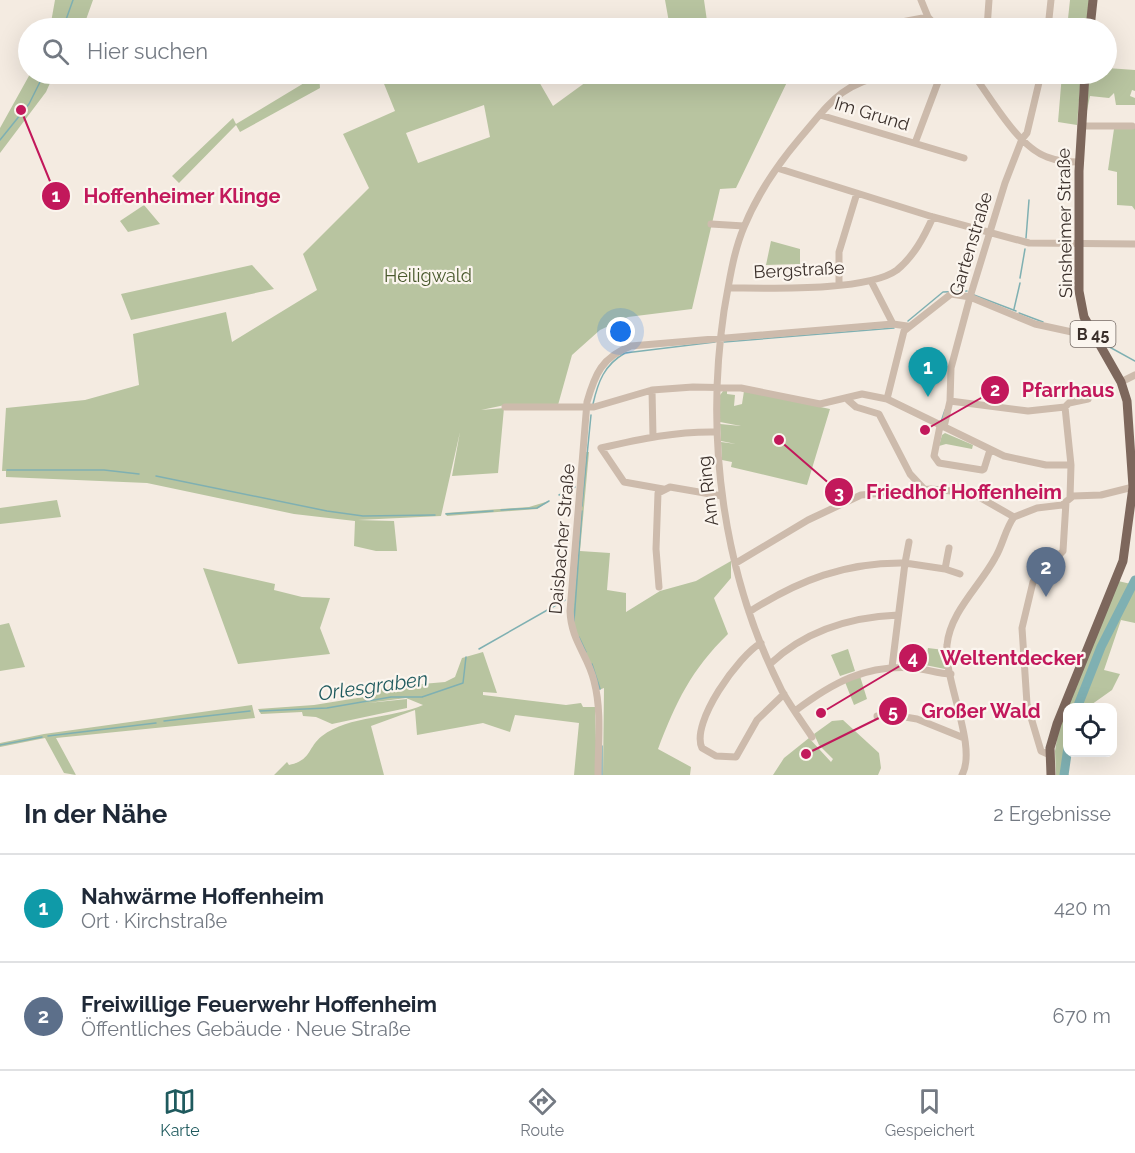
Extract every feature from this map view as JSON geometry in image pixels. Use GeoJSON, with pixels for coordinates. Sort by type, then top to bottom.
{"type":"FeatureCollection","features":[{"type":"Feature","properties":{"kind":"main road"},"geometry":{"type":"LineString","coordinates":[[1091,18],[1093,0]]}},
{"type":"Feature","properties":{"kind":"main road","name":"Sinsheimer Straße"},"geometry":{"type":"LineString","coordinates":[[1084,84],[1079,162],[1082,306],[1084,317],[1121,382],[1127,401],[1133,468]]}},
{"type":"Feature","properties":{"kind":"main road","name":"B 45"},"geometry":{"type":"LineString","coordinates":[[1051,775],[1050,755],[1057,724],[1123,561],[1133,468]]}},
{"type":"Feature","properties":{"kind":"street"},"geometry":{"type":"LineString","coordinates":[[918,18],[928,16],[921,0]]}},
{"type":"Feature","properties":{"kind":"street"},"geometry":{"type":"LineString","coordinates":[[988,18],[989,0]]}},
{"type":"Feature","properties":{"kind":"street"},"geometry":{"type":"LineString","coordinates":[[1049,18],[1051,0]]}},
{"type":"Feature","properties":{"kind":"street","name":"Am Ring"},"geometry":{"type":"LineString","coordinates":[[812,737],[784,694],[761,644],[735,563],[722,496],[717,432],[720,338],[728,288],[744,226],[777,168],[837,95],[854,84]]}},
{"type":"Feature","properties":{"kind":"street","name":"Im Grund"},"geometry":{"type":"LineString","coordinates":[[915,143],[937,84]]}},
{"type":"Feature","properties":{"kind":"street"},"geometry":{"type":"LineString","coordinates":[[981,84],[1022,139],[1047,158],[1079,162]]}},
{"type":"Feature","properties":{"kind":"street","name":"Gartenstraße"},"geometry":{"type":"LineString","coordinates":[[992,451],[989,453],[984,469],[981,470],[939,463],[934,456],[950,401],[951,368],[970,297],[989,233],[1022,139],[1027,133],[1039,84]]}},
{"type":"Feature","properties":{"kind":"street","name":"Im Grund"},"geometry":{"type":"LineString","coordinates":[[820,115],[964,158]]}},
{"type":"Feature","properties":{"kind":"street","name":"Sinsheimer Straße"},"geometry":{"type":"LineString","coordinates":[[1081,126],[1132,126]]}},
{"type":"Feature","properties":{"kind":"street"},"geometry":{"type":"LineString","coordinates":[[777,168],[933,217],[1029,243],[1135,244]]}},
{"type":"Feature","properties":{"kind":"street"},"geometry":{"type":"LineString","coordinates":[[839,284],[838,252],[857,193]]}},
{"type":"Feature","properties":{"kind":"street","name":"Bergstraße"},"geometry":{"type":"LineString","coordinates":[[728,288],[871,281],[895,271],[910,257],[923,240],[933,217]]}},
{"type":"Feature","properties":{"kind":"street"},"geometry":{"type":"LineString","coordinates":[[711,224],[744,226]]}},
{"type":"Feature","properties":{"kind":"street","name":"Bergstraße"},"geometry":{"type":"LineString","coordinates":[[871,281],[893,324]]}},
{"type":"Feature","properties":{"kind":"street"},"geometry":{"type":"LineString","coordinates":[[887,399],[907,326],[951,294],[970,297],[1035,324],[1095,337]]}},
{"type":"Feature","properties":{"kind":"street","name":"Daisbacher Straße"},"geometry":{"type":"LineString","coordinates":[[598,775],[597,697],[594,678],[573,638],[570,611],[587,407],[599,369],[609,356],[631,346],[893,324],[907,326]]}},
{"type":"Feature","properties":{"kind":"street"},"geometry":{"type":"LineString","coordinates":[[1121,382],[1135,375]]}},
{"type":"Feature","properties":{"kind":"street"},"geometry":{"type":"LineString","coordinates":[[505,407],[587,407],[652,390],[717,387],[741,388],[820,404],[848,400],[862,394],[887,399],[992,451],[1046,465],[1071,465]]}},
{"type":"Feature","properties":{"kind":"street"},"geometry":{"type":"LineString","coordinates":[[652,390],[653,436]]}},
{"type":"Feature","properties":{"kind":"street"},"geometry":{"type":"LineString","coordinates":[[950,401],[1028,411],[1065,407],[1069,403],[1088,399]]}},
{"type":"Feature","properties":{"kind":"street"},"geometry":{"type":"LineString","coordinates":[[848,400],[856,406],[879,414],[910,474],[925,490]]}},
{"type":"Feature","properties":{"kind":"street"},"geometry":{"type":"LineString","coordinates":[[1050,755],[1041,751],[1027,704],[1022,628],[1033,582],[1063,551],[1071,465],[1065,407]]}},
{"type":"Feature","properties":{"kind":"street"},"geometry":{"type":"LineString","coordinates":[[717,432],[689,431],[653,436],[601,448],[624,482],[663,489],[698,490],[722,496]]}},
{"type":"Feature","properties":{"kind":"street"},"geometry":{"type":"LineString","coordinates":[[962,775],[966,761],[964,738],[946,651],[948,636],[965,602],[997,556],[1014,517],[1037,508],[1062,505],[1068,500],[1132,488]]}},
{"type":"Feature","properties":{"kind":"street"},"geometry":{"type":"LineString","coordinates":[[659,587],[656,500],[663,489]]}},
{"type":"Feature","properties":{"kind":"street"},"geometry":{"type":"LineString","coordinates":[[735,563],[808,520],[854,498],[925,490],[972,493],[1014,517]]}},
{"type":"Feature","properties":{"kind":"street"},"geometry":{"type":"LineString","coordinates":[[892,667],[909,542]]}},
{"type":"Feature","properties":{"kind":"street"},"geometry":{"type":"LineString","coordinates":[[945,569],[949,548]]}},
{"type":"Feature","properties":{"kind":"street"},"geometry":{"type":"LineString","coordinates":[[749,612],[795,585],[828,571],[867,564],[905,563],[945,569],[960,574]]}},
{"type":"Feature","properties":{"kind":"street"},"geometry":{"type":"LineString","coordinates":[[770,664],[786,649],[834,625],[873,616],[898,615]]}},
{"type":"Feature","properties":{"kind":"street"},"geometry":{"type":"LineString","coordinates":[[761,644],[744,657],[714,700],[702,731],[700,741],[702,748],[716,756],[736,758],[757,720],[784,694]]}},
{"type":"Feature","properties":{"kind":"street"},"geometry":{"type":"LineString","coordinates":[[795,711],[837,681],[864,672],[892,667],[951,674]]}},
{"type":"Feature","properties":{"kind":"street"},"geometry":{"type":"LineString","coordinates":[[876,716],[917,719],[964,738]]}},
{"type":"Feature","properties":{"kind":"green space"},"geometry":{"type":"Polygon","coordinates":[[[55,0],[93,0],[87,18],[52,18],[55,0]]]}},
{"type":"Feature","properties":{"kind":"green space"},"geometry":{"type":"Polygon","coordinates":[[[665,0],[704,0],[707,18],[668,18],[665,0]]]}},
{"type":"Feature","properties":{"kind":"green space"},"geometry":{"type":"Polygon","coordinates":[[[1070,0],[1090,0],[1088,18],[1068,18],[1070,0]]]}},
{"type":"Feature","properties":{"kind":"green space"},"geometry":{"type":"Polygon","coordinates":[[[1117,69],[1135,70],[1135,91],[1132,90],[1130,96],[1135,98],[1135,105],[1116,105],[1114,93],[1109,98],[1090,96],[1085,120],[1088,84],[1117,84],[1117,69]]]}},
{"type":"Feature","properties":{"kind":"green space"},"geometry":{"type":"Polygon","coordinates":[[[24,84],[50,84],[0,153],[0,128],[24,84]]]}},
{"type":"Feature","properties":{"kind":"green space"},"geometry":{"type":"Polygon","coordinates":[[[302,84],[320,84],[320,88],[240,132],[236,125],[179,183],[172,176],[233,118],[236,124],[302,84]]]}},
{"type":"Feature","properties":{"kind":"green space","name":"Heiligwald"},"geometry":{"type":"Polygon","coordinates":[[[384,84],[540,84],[553,106],[583,84],[786,84],[736,188],[720,189],[692,309],[628,317],[600,330],[572,355],[558,405],[505,405],[481,410],[504,408],[498,473],[452,476],[460,432],[441,516],[358,520],[394,521],[397,551],[376,551],[354,546],[355,521],[294,514],[147,483],[6,477],[6,471],[2,471],[6,408],[85,400],[139,385],[133,334],[226,312],[232,342],[317,290],[303,254],[369,188],[343,134],[395,111],[384,84]],[[484,105],[406,133],[418,163],[490,137],[484,105]]]}},
{"type":"Feature","properties":{"kind":"green space"},"geometry":{"type":"Polygon","coordinates":[[[1061,84],[1080,84],[1077,125],[1058,122],[1061,84]]]}},
{"type":"Feature","properties":{"kind":"green space"},"geometry":{"type":"Polygon","coordinates":[[[1135,128],[1135,210],[1132,206],[1117,205],[1117,172],[1108,170],[1114,129],[1135,128]]]}},
{"type":"Feature","properties":{"kind":"green space"},"geometry":{"type":"Polygon","coordinates":[[[144,205],[160,224],[128,232],[120,221],[144,205]]]}},
{"type":"Feature","properties":{"kind":"green space"},"geometry":{"type":"Polygon","coordinates":[[[771,241],[800,249],[800,264],[766,265],[771,241]]]}},
{"type":"Feature","properties":{"kind":"green space"},"geometry":{"type":"Polygon","coordinates":[[[252,265],[274,289],[131,320],[121,294],[252,265]]]}},
{"type":"Feature","properties":{"kind":"green space"},"geometry":{"type":"Polygon","coordinates":[[[727,390],[727,394],[735,395],[734,406],[742,404],[744,391],[830,409],[807,485],[731,467],[732,462],[722,460],[721,442],[736,444],[721,441],[720,424],[741,426],[720,422],[720,395],[727,390]]]}},
{"type":"Feature","properties":{"kind":"green space"},"geometry":{"type":"Polygon","coordinates":[[[945,433],[973,445],[972,449],[946,444],[939,446],[942,435],[945,433]]]}},
{"type":"Feature","properties":{"kind":"green space"},"geometry":{"type":"Polygon","coordinates":[[[586,452],[589,452],[580,551],[610,553],[607,590],[626,593],[626,612],[660,591],[696,581],[731,561],[731,578],[714,598],[728,634],[715,647],[686,687],[658,749],[691,767],[690,775],[603,775],[604,688],[599,690],[572,621],[586,452]]]}},
{"type":"Feature","properties":{"kind":"green space"},"geometry":{"type":"Polygon","coordinates":[[[57,500],[61,517],[0,524],[0,508],[57,500]]]}},
{"type":"Feature","properties":{"kind":"green space"},"geometry":{"type":"Polygon","coordinates":[[[549,501],[537,509],[447,516],[445,513],[529,507],[549,501]]]}},
{"type":"Feature","properties":{"kind":"green space"},"geometry":{"type":"Polygon","coordinates":[[[203,568],[275,584],[274,590],[302,597],[330,598],[320,628],[330,654],[238,664],[203,568]]]}},
{"type":"Feature","properties":{"kind":"green space"},"geometry":{"type":"Polygon","coordinates":[[[1135,578],[1135,623],[1121,620],[1104,670],[1120,674],[1112,690],[1094,703],[1069,703],[1118,581],[1131,584],[1135,578]]]}},
{"type":"Feature","properties":{"kind":"green space"},"geometry":{"type":"Polygon","coordinates":[[[9,623],[25,667],[0,671],[0,625],[9,623]]]}},
{"type":"Feature","properties":{"kind":"green space"},"geometry":{"type":"Polygon","coordinates":[[[928,648],[944,650],[945,669],[925,665],[928,648]]]}},
{"type":"Feature","properties":{"kind":"green space"},"geometry":{"type":"Polygon","coordinates":[[[848,649],[855,671],[840,676],[831,655],[848,649]]]}},
{"type":"Feature","properties":{"kind":"green space"},"geometry":{"type":"Polygon","coordinates":[[[483,652],[497,693],[483,692],[483,695],[566,705],[581,703],[583,707],[595,707],[597,775],[574,775],[579,723],[515,715],[510,732],[483,723],[417,735],[415,710],[371,726],[384,775],[274,775],[287,762],[289,765],[306,757],[317,740],[333,729],[423,705],[406,698],[368,703],[407,699],[407,708],[332,724],[316,717],[303,716],[302,712],[261,714],[258,709],[314,705],[370,696],[376,688],[445,682],[455,677],[462,658],[483,652]]]}},
{"type":"Feature","properties":{"kind":"green space"},"geometry":{"type":"Polygon","coordinates":[[[860,676],[867,699],[854,705],[845,682],[860,676]]]}},
{"type":"Feature","properties":{"kind":"green space"},"geometry":{"type":"Polygon","coordinates":[[[252,705],[255,718],[56,738],[76,775],[64,773],[45,738],[0,747],[0,743],[44,734],[252,705]]]}},
{"type":"Feature","properties":{"kind":"green space"},"geometry":{"type":"Polygon","coordinates":[[[1063,717],[1063,757],[1066,757],[1066,772],[1069,775],[1056,775],[1055,751],[1063,717]]]}},
{"type":"Feature","properties":{"kind":"green space"},"geometry":{"type":"Polygon","coordinates":[[[843,720],[879,753],[881,768],[878,775],[773,775],[784,758],[809,738],[831,762],[833,759],[819,745],[814,734],[832,721],[843,720]]]}},
{"type":"Feature","properties":{"kind":"waterway"},"geometry":{"type":"LineString","coordinates":[[67,18],[73,0]]}},
{"type":"Feature","properties":{"kind":"waterway"},"geometry":{"type":"LineString","coordinates":[[0,140],[29,104],[39,84]]}},
{"type":"Feature","properties":{"kind":"waterway"},"geometry":{"type":"LineString","coordinates":[[1026,238],[1029,200]]}},
{"type":"Feature","properties":{"kind":"waterway"},"geometry":{"type":"LineString","coordinates":[[1020,278],[1025,249]]}},
{"type":"Feature","properties":{"kind":"waterway"},"geometry":{"type":"LineString","coordinates":[[1014,309],[1020,283]]}},
{"type":"Feature","properties":{"kind":"waterway"},"geometry":{"type":"LineString","coordinates":[[908,321],[943,292],[967,291]]}},
{"type":"Feature","properties":{"kind":"waterway"},"geometry":{"type":"LineString","coordinates":[[974,295],[1016,311]]}},
{"type":"Feature","properties":{"kind":"waterway"},"geometry":{"type":"LineString","coordinates":[[1019,313],[1043,322]]}},
{"type":"Feature","properties":{"kind":"waterway"},"geometry":{"type":"LineString","coordinates":[[724,342],[894,328]]}},
{"type":"Feature","properties":{"kind":"waterway"},"geometry":{"type":"LineString","coordinates":[[593,404],[603,375],[612,363],[625,353],[715,342]]}},
{"type":"Feature","properties":{"kind":"waterway"},"geometry":{"type":"LineString","coordinates":[[1104,344],[1135,361]]}},
{"type":"Feature","properties":{"kind":"waterway"},"geometry":{"type":"LineString","coordinates":[[941,422],[945,410]]}},
{"type":"Feature","properties":{"kind":"waterway"},"geometry":{"type":"LineString","coordinates":[[582,506],[591,415]]}},
{"type":"Feature","properties":{"kind":"waterway"},"geometry":{"type":"LineString","coordinates":[[7,470],[104,470],[139,474]]}},
{"type":"Feature","properties":{"kind":"waterway"},"geometry":{"type":"LineString","coordinates":[[156,476],[327,511],[363,516],[435,515]]}},
{"type":"Feature","properties":{"kind":"waterway"},"geometry":{"type":"LineString","coordinates":[[559,495],[575,487]]}},
{"type":"Feature","properties":{"kind":"waterway"},"geometry":{"type":"LineString","coordinates":[[501,510],[537,508],[549,501]]}},
{"type":"Feature","properties":{"kind":"waterway"},"geometry":{"type":"LineString","coordinates":[[446,514],[493,511]]}},
{"type":"Feature","properties":{"kind":"waterway"},"geometry":{"type":"LineString","coordinates":[[574,621],[582,511]]}},
{"type":"Feature","properties":{"kind":"waterway"},"geometry":{"type":"LineString","coordinates":[[1079,703],[1101,647],[1135,580]]}},
{"type":"Feature","properties":{"kind":"waterway","name":"Orlesgraben"},"geometry":{"type":"LineString","coordinates":[[479,649],[565,600]]}},
{"type":"Feature","properties":{"kind":"waterway"},"geometry":{"type":"LineString","coordinates":[[579,637],[586,652]]}},
{"type":"Feature","properties":{"kind":"waterway","name":"Orlesgraben"},"geometry":{"type":"LineString","coordinates":[[260,711],[327,708],[391,697],[422,697],[463,683],[466,657]]}},
{"type":"Feature","properties":{"kind":"waterway"},"geometry":{"type":"LineString","coordinates":[[592,664],[600,689]]}},
{"type":"Feature","properties":{"kind":"waterway","name":"Orlesgraben"},"geometry":{"type":"LineString","coordinates":[[164,721],[250,711]]}},
{"type":"Feature","properties":{"kind":"waterway","name":"Orlesgraben"},"geometry":{"type":"LineString","coordinates":[[48,736],[156,723]]}},
{"type":"Feature","properties":{"kind":"waterway","name":"Orlesgraben"},"geometry":{"type":"LineString","coordinates":[[0,745],[42,737]]}},
{"type":"Feature","properties":{"kind":"waterway"},"geometry":{"type":"LineString","coordinates":[[602,746],[602,775]]}},
{"type":"Feature","properties":{"kind":"waterway"},"geometry":{"type":"LineString","coordinates":[[1064,775],[1067,757]]}},
{"type":"Feature","properties":{"kind":"place","name":"Hoffenheimer Klinge"},"geometry":{"type":"Point","coordinates":[21,110]}},
{"type":"Feature","properties":{"kind":"place","name":"Nahwärme Hoffenheim"},"geometry":{"type":"Point","coordinates":[928,397]}},
{"type":"Feature","properties":{"kind":"place","name":"Pfarrhaus"},"geometry":{"type":"Point","coordinates":[925,430]}},
{"type":"Feature","properties":{"kind":"place","name":"Friedhof Hoffenheim"},"geometry":{"type":"Point","coordinates":[779,440]}},
{"type":"Feature","properties":{"kind":"place","name":"Freiwillige Feuerwehr Hoffenheim"},"geometry":{"type":"Point","coordinates":[1046,597]}},
{"type":"Feature","properties":{"kind":"place","name":"Weltentdecker"},"geometry":{"type":"Point","coordinates":[821,713]}},
{"type":"Feature","properties":{"kind":"place","name":"Großer Wald"},"geometry":{"type":"Point","coordinates":[806,754]}}]}
